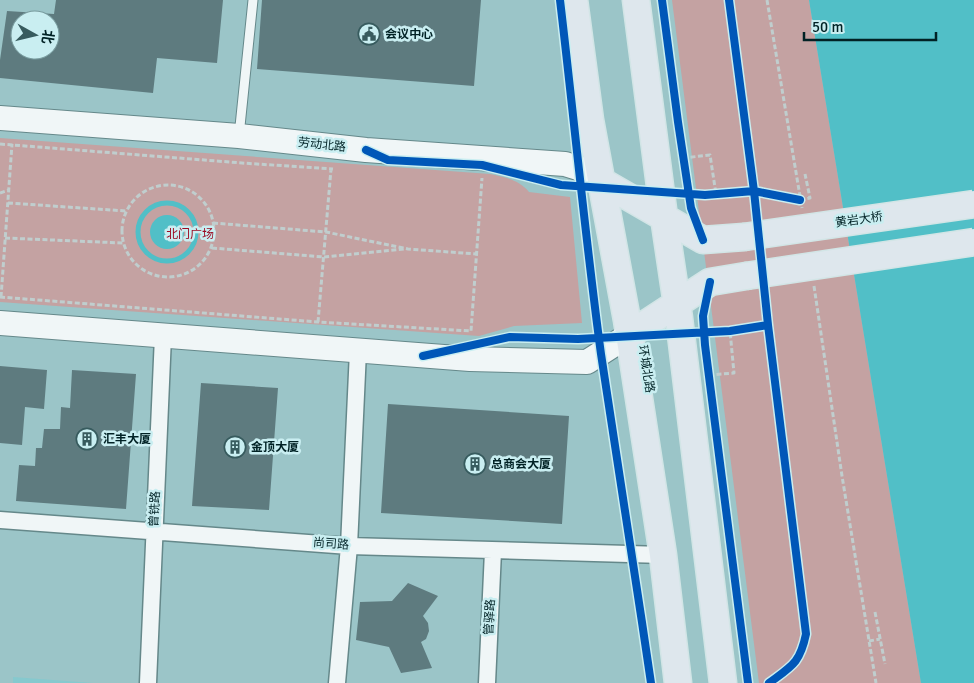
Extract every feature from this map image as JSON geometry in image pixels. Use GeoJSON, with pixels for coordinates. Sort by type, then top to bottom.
{"type":"FeatureCollection","features":[{"type":"Feature","properties":{"kind":"main road","name":"环城北路"},"geometry":{"type":"LineString","coordinates":[[574,0],[590,120],[629,335],[663,555],[678,683]]}},
{"type":"Feature","properties":{"kind":"main road"},"geometry":{"type":"LineString","coordinates":[[636,0],[677,304],[723,683]]}},
{"type":"Feature","properties":{"kind":"main road","name":"劳动北路"},"geometry":{"type":"LineString","coordinates":[[0,118],[239,136],[366,150],[565,164],[578,168],[703,240],[744,237]]}},
{"type":"Feature","properties":{"kind":"main road","name":"黄岩大桥"},"geometry":{"type":"LineString","coordinates":[[744,237],[974,204]]}},
{"type":"Feature","properties":{"kind":"main road"},"geometry":{"type":"LineString","coordinates":[[0,323],[470,360],[586,362],[710,282],[974,242]]}},
{"type":"Feature","properties":{"kind":"street","name":"曾铣路"},"geometry":{"type":"LineString","coordinates":[[148,683],[163,336]]}},
{"type":"Feature","properties":{"kind":"street"},"geometry":{"type":"LineString","coordinates":[[337,683],[349,546],[358,351]]}},
{"type":"Feature","properties":{"kind":"street","name":"尚司路"},"geometry":{"type":"LineString","coordinates":[[0,520],[349,546],[663,555]]}},
{"type":"Feature","properties":{"kind":"street","name":"管驿路"},"geometry":{"type":"LineString","coordinates":[[488,683],[493,551]]}},
{"type":"Feature","properties":{"kind":"lane"},"geometry":{"type":"LineString","coordinates":[[239,136],[253,0]]}},
{"type":"Feature","properties":{"kind":"path"},"geometry":{"type":"LineString","coordinates":[[768,0],[802,209]]}},
{"type":"Feature","properties":{"kind":"path"},"geometry":{"type":"LineString","coordinates":[[0,144],[340,169]]}},
{"type":"Feature","properties":{"kind":"path"},"geometry":{"type":"LineString","coordinates":[[12,144],[5,238],[2,249],[0,297],[318,322],[471,331],[482,178],[472,178]]}},
{"type":"Feature","properties":{"kind":"path"},"geometry":{"type":"LineString","coordinates":[[682,149],[684,162],[710,155],[713,194],[725,193]]}},
{"type":"Feature","properties":{"kind":"path"},"geometry":{"type":"LineString","coordinates":[[318,322],[331,169]]}},
{"type":"Feature","properties":{"kind":"path"},"geometry":{"type":"LineString","coordinates":[[791,198],[800,200],[810,198],[805,174]]}},
{"type":"Feature","properties":{"kind":"path"},"geometry":{"type":"LineString","coordinates":[[162,185],[179,186],[193,192],[205,203],[213,223],[212,248],[194,270],[180,276],[166,278],[152,275],[139,268],[129,257],[123,243],[122,229],[127,211],[134,200],[147,190],[162,185]]}},
{"type":"Feature","properties":{"kind":"path"},"geometry":{"type":"LineString","coordinates":[[0,193],[9,190]]}},
{"type":"Feature","properties":{"kind":"path"},"geometry":{"type":"LineString","coordinates":[[8,203],[127,211]]}},
{"type":"Feature","properties":{"kind":"path"},"geometry":{"type":"LineString","coordinates":[[213,223],[326,232],[408,249],[476,254]]}},
{"type":"Feature","properties":{"kind":"path"},"geometry":{"type":"LineString","coordinates":[[5,238],[123,243]]}},
{"type":"Feature","properties":{"kind":"path"},"geometry":{"type":"LineString","coordinates":[[212,248],[324,257],[408,249]]}},
{"type":"Feature","properties":{"kind":"path"},"geometry":{"type":"LineString","coordinates":[[814,285],[842,476],[876,683]]}},
{"type":"Feature","properties":{"kind":"path"},"geometry":{"type":"LineString","coordinates":[[720,332],[739,330]]}},
{"type":"Feature","properties":{"kind":"path"},"geometry":{"type":"LineString","coordinates":[[709,375],[734,373],[730,331]]}},
{"type":"Feature","properties":{"kind":"path"},"geometry":{"type":"LineString","coordinates":[[708,365],[710,384]]}},
{"type":"Feature","properties":{"kind":"path"},"geometry":{"type":"LineString","coordinates":[[875,612],[885,664]]}},
{"type":"Feature","properties":{"kind":"path"},"geometry":{"type":"LineString","coordinates":[[869,641],[880,639]]}},
{"type":"Feature","properties":{"kind":"shaded area"},"geometry":{"type":"Polygon","coordinates":[[[809,0],[974,0],[974,683],[921,683],[809,0]]]}},
{"type":"Feature","properties":{"kind":"shaded area"},"geometry":{"type":"Polygon","coordinates":[[[167,215],[179,220],[184,232],[179,244],[167,249],[155,244],[150,232],[155,220],[167,215]]]}},
{"type":"Feature","properties":{"kind":"shaded area"},"geometry":{"type":"Polygon","coordinates":[[[13,677],[93,683],[13,683],[13,677]]]}},
{"type":"Feature","properties":{"kind":"green space"},"geometry":{"type":"Polygon","coordinates":[[[672,0],[809,0],[921,683],[759,683],[672,0]]]}},
{"type":"Feature","properties":{"kind":"green space","name":"北门广场"},"geometry":{"type":"Polygon","coordinates":[[[0,138],[490,174],[516,182],[529,192],[570,197],[582,323],[514,326],[479,336],[0,302],[0,138]]]}},
{"type":"Feature","properties":{"kind":"building"},"geometry":{"type":"Polygon","coordinates":[[[56,0],[223,0],[217,63],[157,58],[153,93],[0,78],[0,60],[7,11],[10,11],[10,60],[60,60],[60,10],[55,10],[56,0]]]}},
{"type":"Feature","properties":{"kind":"building","name":"会议中心"},"geometry":{"type":"Polygon","coordinates":[[[262,0],[481,0],[474,86],[257,69],[262,0]]]}},
{"type":"Feature","properties":{"kind":"building"},"geometry":{"type":"Polygon","coordinates":[[[0,366],[47,370],[44,409],[25,407],[22,445],[0,443],[0,366]]]}},
{"type":"Feature","properties":{"kind":"building","name":"汇丰大厦"},"geometry":{"type":"Polygon","coordinates":[[[72,370],[136,374],[126,509],[16,501],[19,465],[35,466],[36,448],[42,448],[44,429],[60,429],[61,407],[70,408],[72,370]]]}},
{"type":"Feature","properties":{"kind":"building","name":"金顶大厦"},"geometry":{"type":"Polygon","coordinates":[[[201,383],[278,388],[269,510],[192,506],[201,383]]]}},
{"type":"Feature","properties":{"kind":"building","name":"总商会大厦"},"geometry":{"type":"Polygon","coordinates":[[[388,404],[569,416],[562,524],[381,513],[388,404]]]}},
{"type":"Feature","properties":{"kind":"building"},"geometry":{"type":"Polygon","coordinates":[[[408,583],[438,596],[423,616],[428,623],[429,631],[426,639],[421,642],[432,668],[401,673],[389,647],[356,640],[360,602],[392,601],[408,583]]]}},
{"type":"Feature","properties":{"kind":"waterway"},"geometry":{"type":"LineString","coordinates":[[161,203],[173,203],[188,211],[196,226],[196,232],[196,238],[188,253],[173,261],[161,261],[146,253],[138,238],[138,226],[146,211],[161,203]]}},
{"type":"Feature","properties":{"kind":"cycle path"},"geometry":{"type":"LineString","coordinates":[[560,0],[601,354],[651,683]]}},
{"type":"Feature","properties":{"kind":"cycle path"},"geometry":{"type":"LineString","coordinates":[[662,0],[691,208],[703,240]]}},
{"type":"Feature","properties":{"kind":"cycle path"},"geometry":{"type":"LineString","coordinates":[[729,0],[754,191],[768,325]]}},
{"type":"Feature","properties":{"kind":"cycle path"},"geometry":{"type":"LineString","coordinates":[[366,150],[388,160],[482,165],[561,185],[705,195],[754,191],[800,200]]}},
{"type":"Feature","properties":{"kind":"cycle path"},"geometry":{"type":"LineString","coordinates":[[710,282],[703,316],[705,345],[748,683]]}},
{"type":"Feature","properties":{"kind":"cycle path"},"geometry":{"type":"LineString","coordinates":[[423,356],[510,337],[578,339],[730,331],[768,325],[806,634],[798,658],[769,683]]}},
{"type":"Feature","properties":{"kind":"place","name":"会议中心"},"geometry":{"type":"Point","coordinates":[369,34]}},
{"type":"Feature","properties":{"kind":"place","name":"汇丰大厦"},"geometry":{"type":"Point","coordinates":[87,439]}},
{"type":"Feature","properties":{"kind":"place","name":"金顶大厦"},"geometry":{"type":"Point","coordinates":[235,447]}},
{"type":"Feature","properties":{"kind":"place","name":"总商会大厦"},"geometry":{"type":"Point","coordinates":[475,464]}}]}
